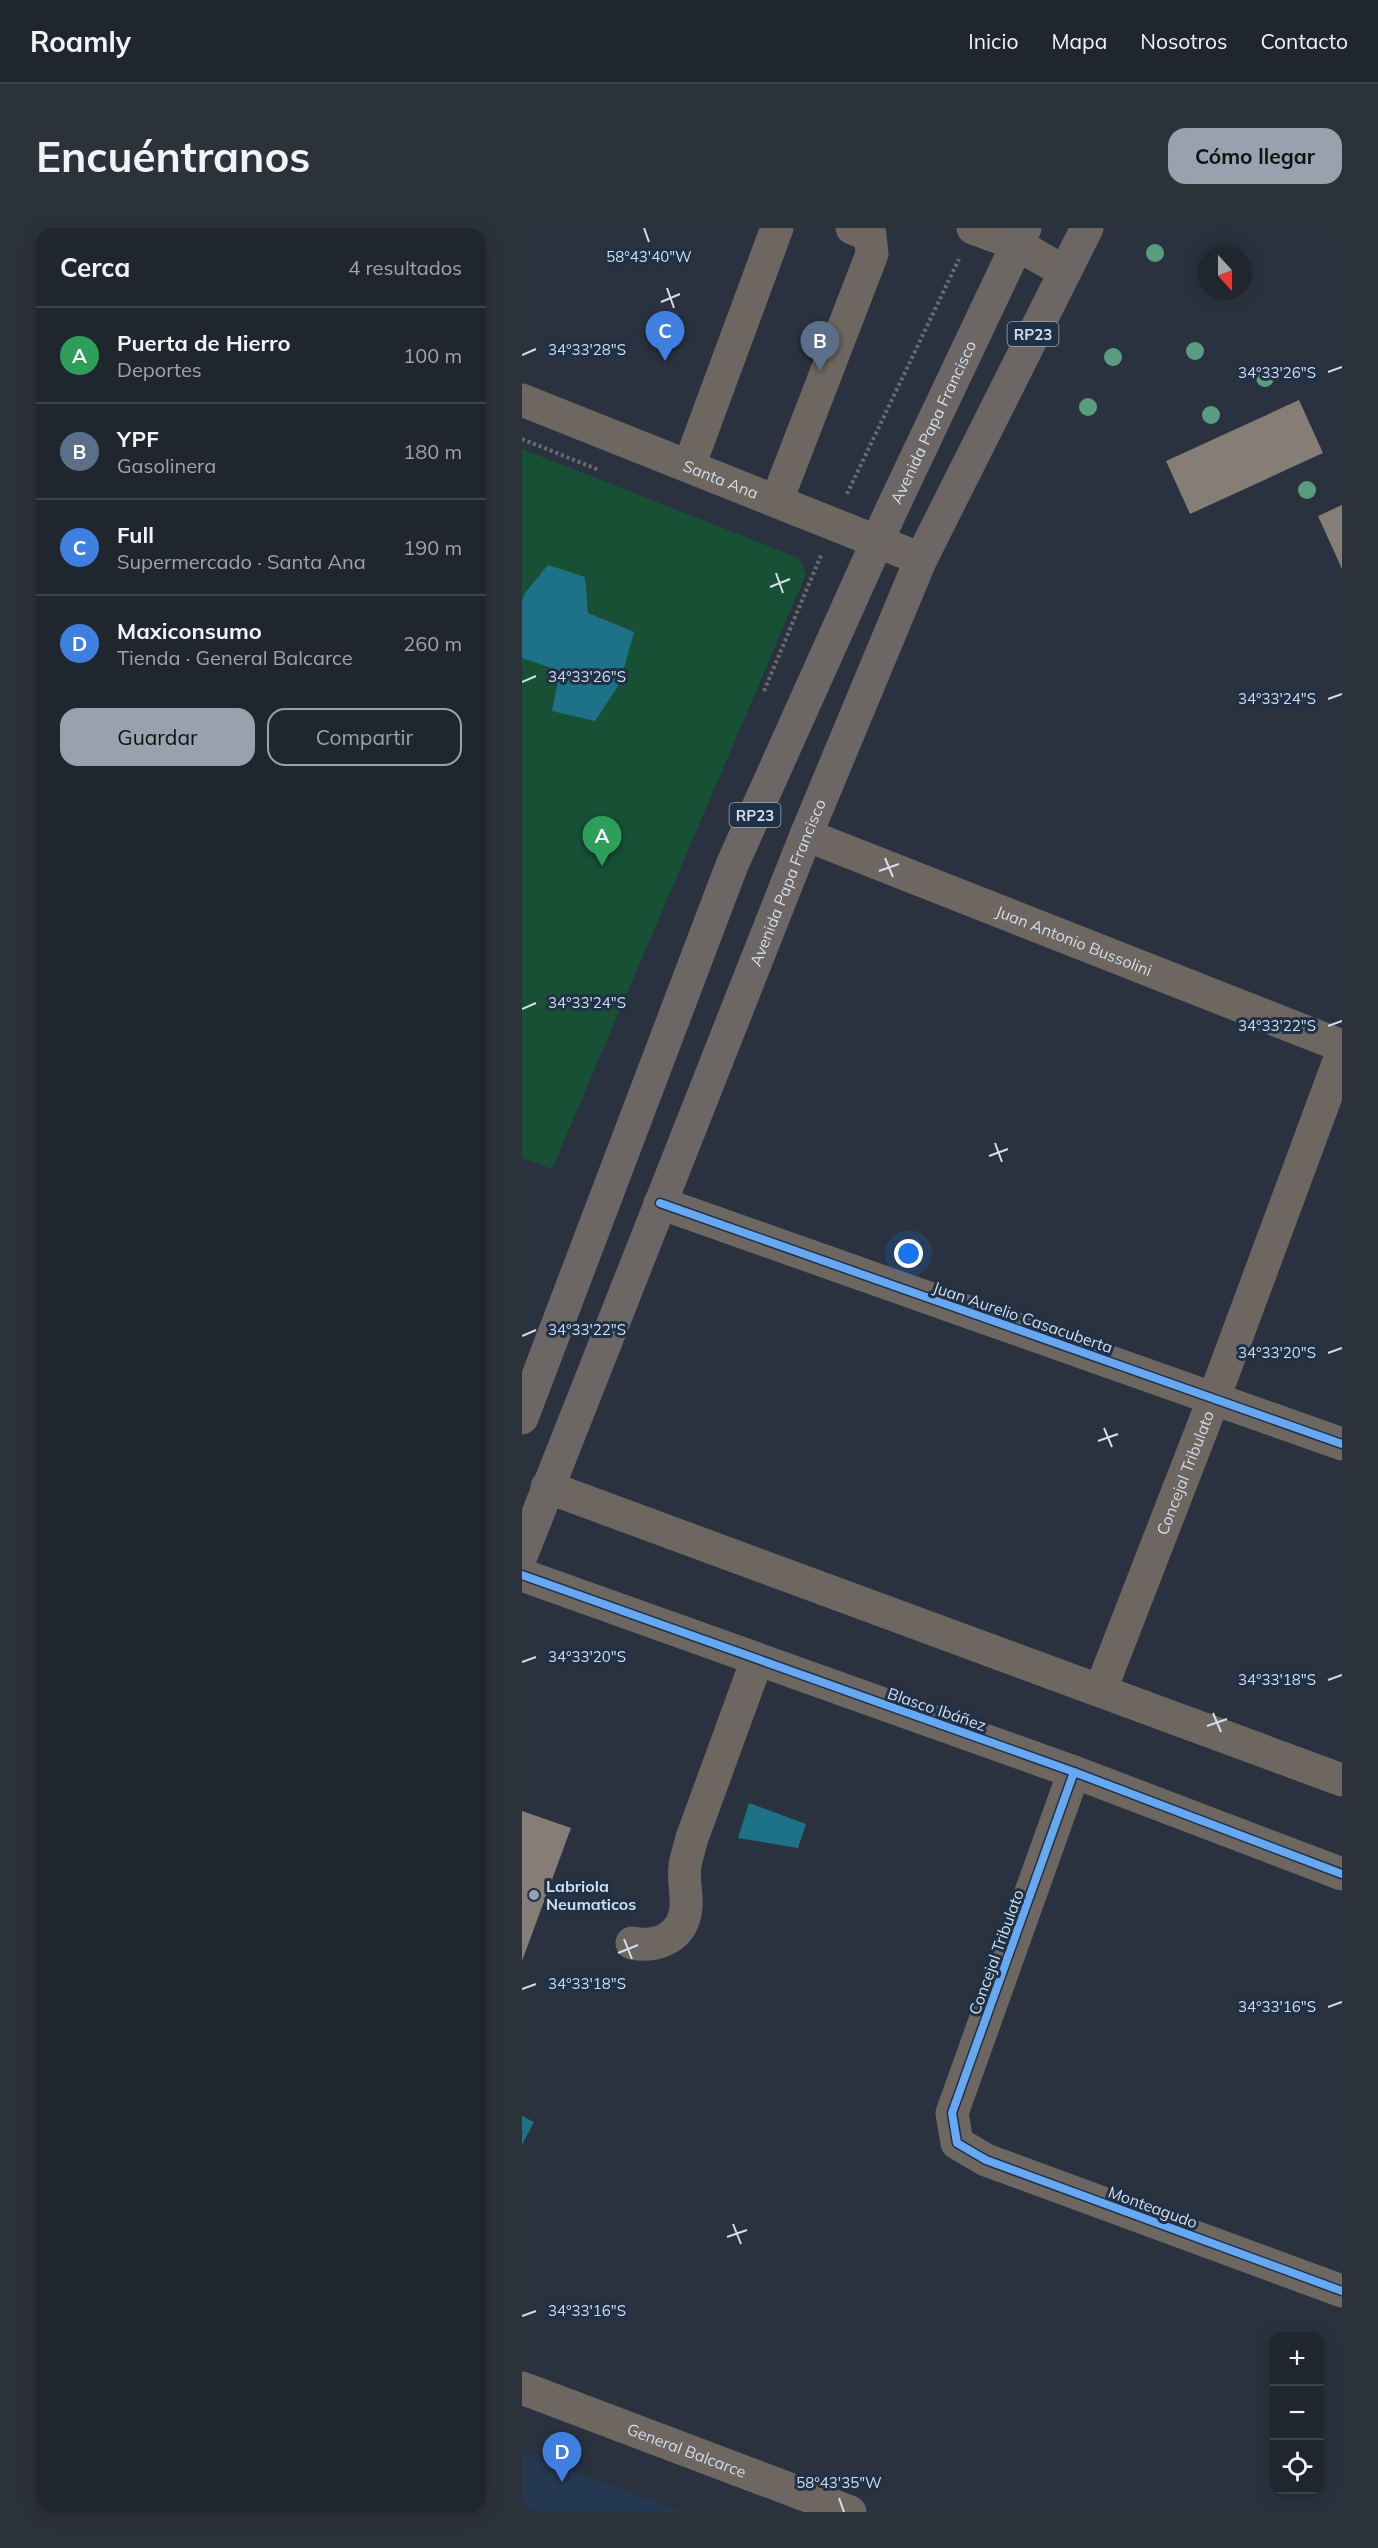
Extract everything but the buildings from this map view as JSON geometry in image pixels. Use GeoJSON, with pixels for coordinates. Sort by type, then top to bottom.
{"type":"FeatureCollection","features":[{"type":"Feature","properties":{"kind":"main road","name":"Avenida Papa Francisco"},"geometry":{"type":"LineString","coordinates":[[522,1554],[806,835],[921,559],[1087,228]]}},
{"type":"Feature","properties":{"kind":"main road","name":"Avenida Papa Francisco"},"geometry":{"type":"LineString","coordinates":[[522,1418],[732,865],[878,540],[1021,236]]}},
{"type":"Feature","properties":{"kind":"street"},"geometry":{"type":"LineString","coordinates":[[689,466],[777,228]]}},
{"type":"Feature","properties":{"kind":"street"},"geometry":{"type":"LineString","coordinates":[[777,500],[872,254],[870,235],[852,228]]}},
{"type":"Feature","properties":{"kind":"street"},"geometry":{"type":"LineString","coordinates":[[973,228],[1021,236],[1065,272]]}},
{"type":"Feature","properties":{"kind":"street","name":"Santa Ana"},"geometry":{"type":"LineString","coordinates":[[522,400],[921,559]]}},
{"type":"Feature","properties":{"kind":"street","name":"Juan Antonio Bussolini"},"geometry":{"type":"LineString","coordinates":[[806,835],[1342,1046]]}},
{"type":"Feature","properties":{"kind":"street","name":"Concejal Tribulato"},"geometry":{"type":"LineString","coordinates":[[1101,1689],[1214,1398],[1342,1053]]}},
{"type":"Feature","properties":{"kind":"street","name":"Juan Aurelio Casacuberta"},"geometry":{"type":"LineString","coordinates":[[660,1203],[1342,1444]]}},
{"type":"Feature","properties":{"kind":"street"},"geometry":{"type":"LineString","coordinates":[[547,1486],[1342,1780]]}},
{"type":"Feature","properties":{"kind":"street","name":"Blasco Ibáñez"},"geometry":{"type":"LineString","coordinates":[[522,1575],[1074,1772],[1342,1874]]}},
{"type":"Feature","properties":{"kind":"street"},"geometry":{"type":"LineString","coordinates":[[632,1943],[647,1946],[670,1939],[681,1925],[686,1910],[685,1866],[692,1838],[757,1660]]}},
{"type":"Feature","properties":{"kind":"street","name":"Concejal Tribulato"},"geometry":{"type":"LineString","coordinates":[[957,2143],[952,2113],[1074,1772]]}},
{"type":"Feature","properties":{"kind":"street","name":"Monteagudo"},"geometry":{"type":"LineString","coordinates":[[957,2143],[986,2160],[1342,2291]]}},
{"type":"Feature","properties":{"kind":"street","name":"General Balcarce"},"geometry":{"type":"LineString","coordinates":[[522,2388],[850,2512]]}},
{"type":"Feature","properties":{"kind":"path"},"geometry":{"type":"LineString","coordinates":[[764,691],[834,523],[959,259]]}},
{"type":"Feature","properties":{"kind":"shaded area"},"geometry":{"type":"Polygon","coordinates":[[[548,565],[585,577],[588,613],[634,632],[620,683],[595,721],[552,711],[560,671],[522,658],[522,600],[548,565]]]}},
{"type":"Feature","properties":{"kind":"shaded area"},"geometry":{"type":"Polygon","coordinates":[[[749,1803],[806,1824],[798,1848],[738,1838],[749,1803]]]}},
{"type":"Feature","properties":{"kind":"shaded area"},"geometry":{"type":"Polygon","coordinates":[[[522,2116],[534,2122],[522,2145],[522,2116]]]}},
{"type":"Feature","properties":{"kind":"shaded area"},"geometry":{"type":"Polygon","coordinates":[[[522,2453],[684,2512],[522,2512],[522,2453]]]}},
{"type":"Feature","properties":{"kind":"green space"},"geometry":{"type":"Polygon","coordinates":[[[522,449],[799,558],[806,574],[552,1169],[522,1158],[522,449]]]}},
{"type":"Feature","properties":{"kind":"cycle path"},"geometry":{"type":"LineString","coordinates":[[660,1203],[1342,1444]]}},
{"type":"Feature","properties":{"kind":"cycle path"},"geometry":{"type":"LineString","coordinates":[[522,1575],[1074,1772],[1342,1874]]}},
{"type":"Feature","properties":{"kind":"cycle path"},"geometry":{"type":"LineString","coordinates":[[1074,1772],[952,2113],[957,2143],[986,2160],[1342,2291]]}},
{"type":"Feature","properties":{"kind":"place","name":"Full"},"geometry":{"type":"Point","coordinates":[665,361]}},
{"type":"Feature","properties":{"kind":"place","name":"YPF"},"geometry":{"type":"Point","coordinates":[820,371]}},
{"type":"Feature","properties":{"kind":"place","name":"Puerta de Hierro"},"geometry":{"type":"Point","coordinates":[602,866]}},
{"type":"Feature","properties":{"kind":"place","name":"Labriola Neumaticos"},"geometry":{"type":"Point","coordinates":[534,1895]}},
{"type":"Feature","properties":{"kind":"place","name":"Maxiconsumo"},"geometry":{"type":"Point","coordinates":[562,2482]}}]}
